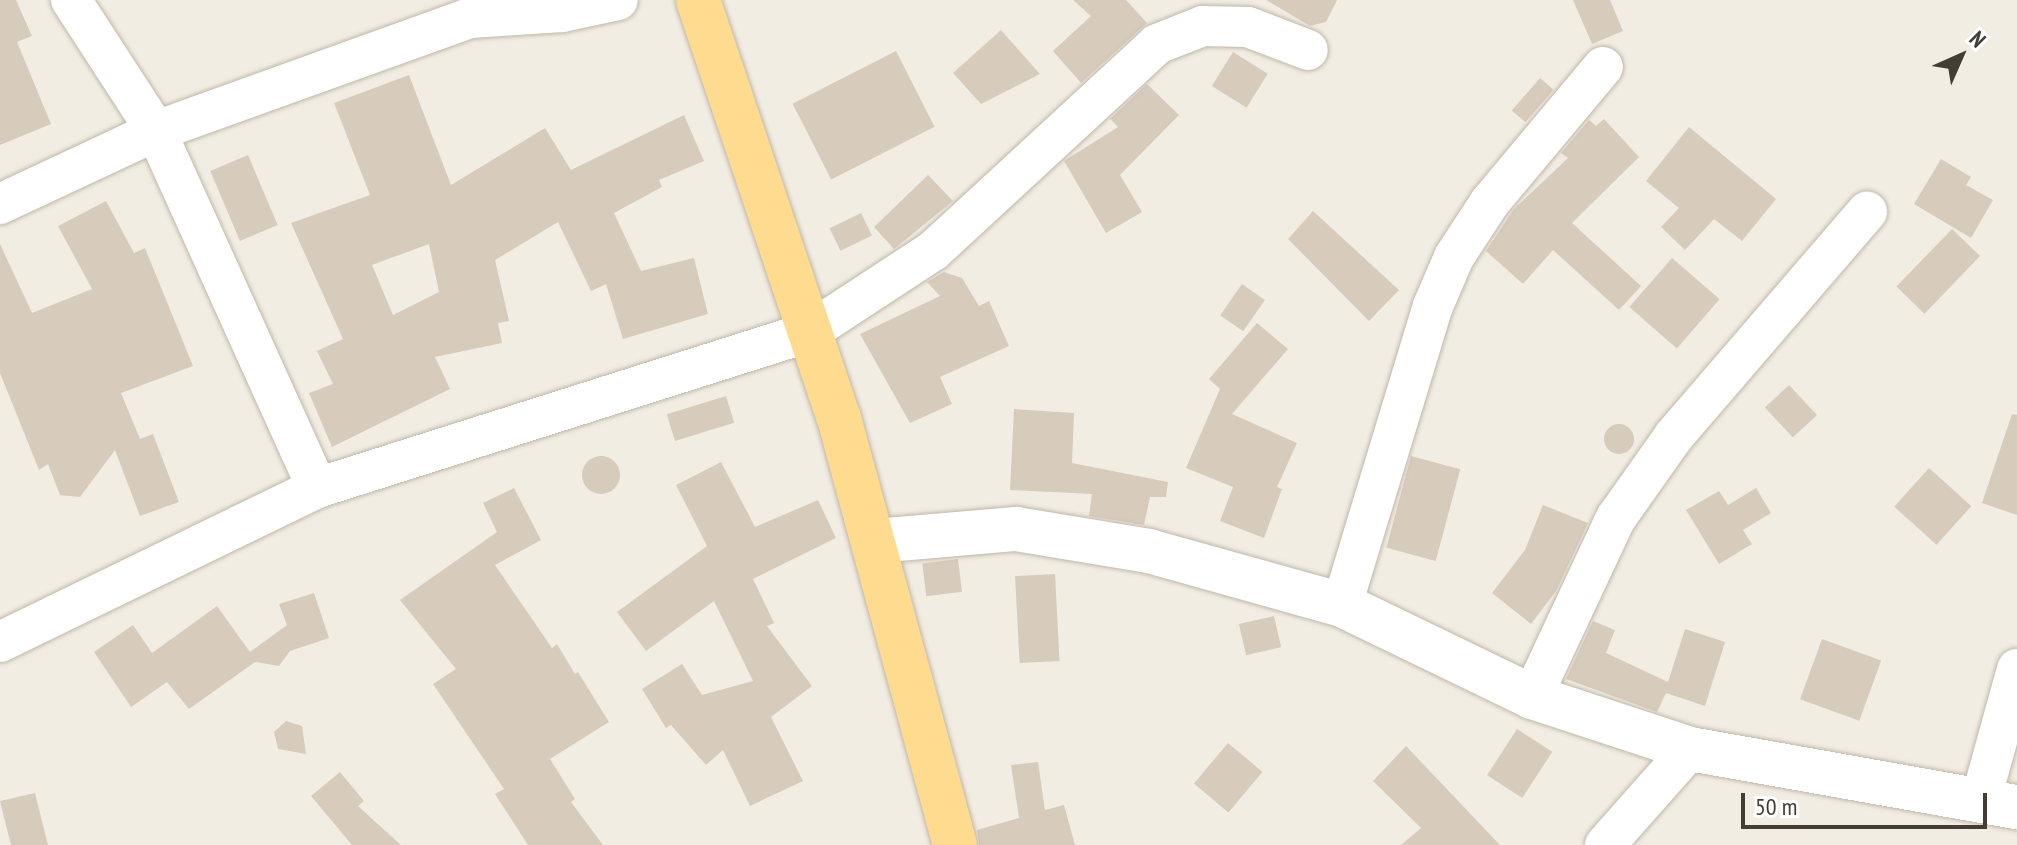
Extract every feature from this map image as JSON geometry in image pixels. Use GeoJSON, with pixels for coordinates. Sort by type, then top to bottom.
{"type":"FeatureCollection","features":[{"type":"Feature","properties":{"kind":"main road"},"geometry":{"type":"LineString","coordinates":[[698,0],[875,541],[955,845]]}},
{"type":"Feature","properties":{"kind":"street"},"geometry":{"type":"LineString","coordinates":[[71,0],[156,131],[317,488]]}},
{"type":"Feature","properties":{"kind":"street"},"geometry":{"type":"LineString","coordinates":[[0,204],[156,131],[466,9],[562,12],[618,0]]}},
{"type":"Feature","properties":{"kind":"street"},"geometry":{"type":"LineString","coordinates":[[0,642],[317,488],[809,332],[933,251],[1157,44],[1203,26],[1248,27],[1308,50]]}},
{"type":"Feature","properties":{"kind":"street"},"geometry":{"type":"LineString","coordinates":[[1342,605],[1433,306],[1454,257],[1490,202],[1603,67]]}},
{"type":"Feature","properties":{"kind":"street"},"geometry":{"type":"LineString","coordinates":[[1532,697],[1616,518],[1674,436],[1867,212]]}},
{"type":"Feature","properties":{"kind":"street"},"geometry":{"type":"LineString","coordinates":[[875,541],[1016,529],[1149,551],[1342,605],[1532,697],[1690,749],[1999,803],[2017,669]]}},
{"type":"Feature","properties":{"kind":"street"},"geometry":{"type":"LineString","coordinates":[[1605,845],[1690,749]]}},
{"type":"Feature","properties":{"kind":"building"},"geometry":{"type":"Polygon","coordinates":[[[0,0],[16,0],[32,36],[17,42],[51,124],[0,145],[0,0]]]}},
{"type":"Feature","properties":{"kind":"building"},"geometry":{"type":"Polygon","coordinates":[[[1073,0],[1126,0],[1147,23],[1081,83],[1053,51],[1091,16],[1073,0]]]}},
{"type":"Feature","properties":{"kind":"building"},"geometry":{"type":"Polygon","coordinates":[[[1266,0],[1337,0],[1326,22],[1310,26],[1266,0]]]}},
{"type":"Feature","properties":{"kind":"building"},"geometry":{"type":"Polygon","coordinates":[[[1573,0],[1610,0],[1623,31],[1592,44],[1573,0]]]}},
{"type":"Feature","properties":{"kind":"building"},"geometry":{"type":"Polygon","coordinates":[[[1001,30],[1040,74],[981,104],[953,73],[1001,30]]]}},
{"type":"Feature","properties":{"kind":"building"},"geometry":{"type":"Polygon","coordinates":[[[896,51],[935,127],[831,179],[793,104],[896,51]]]}},
{"type":"Feature","properties":{"kind":"building"},"geometry":{"type":"Polygon","coordinates":[[[1233,52],[1268,74],[1247,108],[1212,86],[1233,52]]]}},
{"type":"Feature","properties":{"kind":"building"},"geometry":{"type":"Polygon","coordinates":[[[409,75],[451,185],[545,128],[571,170],[684,115],[704,161],[659,180],[662,187],[614,213],[641,271],[694,258],[708,314],[623,339],[606,284],[591,291],[558,222],[495,260],[509,321],[498,323],[502,343],[435,357],[450,389],[332,447],[309,393],[333,384],[317,351],[343,339],[291,223],[370,195],[334,103],[409,75]],[[429,244],[372,265],[393,315],[439,292],[429,244]]]}},
{"type":"Feature","properties":{"kind":"building"},"geometry":{"type":"Polygon","coordinates":[[[1540,78],[1554,90],[1525,122],[1512,110],[1540,78]]]}},
{"type":"Feature","properties":{"kind":"building"},"geometry":{"type":"Polygon","coordinates":[[[1147,84],[1179,115],[1120,175],[1142,212],[1106,233],[1064,161],[1118,127],[1110,119],[1147,84]]]}},
{"type":"Feature","properties":{"kind":"building"},"geometry":{"type":"Polygon","coordinates":[[[1604,119],[1639,157],[1572,223],[1641,286],[1619,310],[1553,250],[1523,284],[1486,251],[1514,209],[1568,158],[1561,153],[1589,120],[1596,126],[1604,119]]]}},
{"type":"Feature","properties":{"kind":"building"},"geometry":{"type":"Polygon","coordinates":[[[1689,127],[1776,199],[1742,241],[1714,219],[1685,250],[1661,227],[1679,208],[1646,181],[1689,127]]]}},
{"type":"Feature","properties":{"kind":"building"},"geometry":{"type":"Polygon","coordinates":[[[248,155],[278,225],[240,241],[210,171],[248,155]]]}},
{"type":"Feature","properties":{"kind":"building"},"geometry":{"type":"Polygon","coordinates":[[[1941,159],[1971,177],[1966,185],[1993,200],[1971,238],[1914,204],[1941,159]]]}},
{"type":"Feature","properties":{"kind":"building"},"geometry":{"type":"Polygon","coordinates":[[[928,175],[953,201],[894,249],[874,227],[928,175]]]}},
{"type":"Feature","properties":{"kind":"building"},"geometry":{"type":"Polygon","coordinates":[[[106,201],[134,253],[145,248],[193,366],[121,393],[140,439],[153,434],[179,502],[140,516],[115,450],[80,497],[60,495],[48,464],[39,470],[0,373],[0,244],[32,313],[92,289],[58,226],[106,201]]]}},
{"type":"Feature","properties":{"kind":"building"},"geometry":{"type":"Polygon","coordinates":[[[1313,211],[1399,290],[1369,321],[1288,239],[1313,211]]]}},
{"type":"Feature","properties":{"kind":"building"},"geometry":{"type":"Polygon","coordinates":[[[861,213],[872,235],[841,251],[830,228],[861,213]]]}},
{"type":"Feature","properties":{"kind":"building"},"geometry":{"type":"Polygon","coordinates":[[[1952,229],[1980,256],[1924,314],[1896,287],[1952,229]]]}},
{"type":"Feature","properties":{"kind":"building"},"geometry":{"type":"Polygon","coordinates":[[[1672,258],[1720,299],[1677,348],[1629,307],[1672,258]]]}},
{"type":"Feature","properties":{"kind":"building"},"geometry":{"type":"Polygon","coordinates":[[[944,272],[962,278],[979,306],[989,301],[1009,346],[940,377],[952,404],[910,423],[860,334],[940,296],[927,282],[944,272]]]}},
{"type":"Feature","properties":{"kind":"building"},"geometry":{"type":"Polygon","coordinates":[[[1242,284],[1265,300],[1243,331],[1220,315],[1242,284]]]}},
{"type":"Feature","properties":{"kind":"building"},"geometry":{"type":"Polygon","coordinates":[[[1257,323],[1288,349],[1232,414],[1297,443],[1277,487],[1282,489],[1264,538],[1220,521],[1233,487],[1186,468],[1220,389],[1209,379],[1257,323]]]}},
{"type":"Feature","properties":{"kind":"building"},"geometry":{"type":"Polygon","coordinates":[[[1789,385],[1817,415],[1793,437],[1765,408],[1789,385]]]}},
{"type":"Feature","properties":{"kind":"building"},"geometry":{"type":"Polygon","coordinates":[[[726,396],[734,423],[675,441],[667,414],[726,396]]]}},
{"type":"Feature","properties":{"kind":"building"},"geometry":{"type":"Polygon","coordinates":[[[1014,409],[1074,413],[1072,463],[1168,482],[1166,497],[1150,497],[1144,525],[1089,516],[1092,494],[1010,490],[1014,409]]]}},
{"type":"Feature","properties":{"kind":"building"},"geometry":{"type":"Polygon","coordinates":[[[2012,414],[2017,415],[2017,515],[1982,503],[2012,414]]]}},
{"type":"Feature","properties":{"kind":"building"},"geometry":{"type":"Polygon","coordinates":[[[1619,424],[1630,428],[1634,439],[1630,450],[1619,454],[1608,450],[1604,439],[1608,428],[1619,424]]]}},
{"type":"Feature","properties":{"kind":"building"},"geometry":{"type":"Polygon","coordinates":[[[601,456],[614,462],[620,475],[614,488],[601,494],[588,488],[582,475],[588,462],[601,456]]]}},
{"type":"Feature","properties":{"kind":"building"},"geometry":{"type":"Polygon","coordinates":[[[1411,456],[1460,469],[1436,561],[1386,548],[1411,456]]]}},
{"type":"Feature","properties":{"kind":"building"},"geometry":{"type":"Polygon","coordinates":[[[721,462],[755,527],[818,500],[836,538],[753,579],[774,623],[767,626],[812,686],[771,717],[803,781],[750,806],[723,750],[706,765],[671,725],[666,728],[642,689],[682,664],[702,695],[753,681],[714,601],[646,651],[617,612],[707,546],[676,485],[721,462]]]}},
{"type":"Feature","properties":{"kind":"building"},"geometry":{"type":"Polygon","coordinates":[[[1929,468],[1971,506],[1937,545],[1894,507],[1929,468]]]}},
{"type":"Feature","properties":{"kind":"building"},"geometry":{"type":"Polygon","coordinates":[[[514,488],[541,540],[495,565],[552,648],[557,644],[575,674],[578,672],[609,722],[550,759],[575,799],[571,802],[603,845],[528,845],[495,794],[504,789],[433,684],[456,669],[400,600],[497,532],[483,503],[514,488]]]}},
{"type":"Feature","properties":{"kind":"building"},"geometry":{"type":"Polygon","coordinates":[[[1756,488],[1771,513],[1743,530],[1752,544],[1719,564],[1686,510],[1719,491],[1728,505],[1756,488]]]}},
{"type":"Feature","properties":{"kind":"building"},"geometry":{"type":"Polygon","coordinates":[[[1543,505],[1588,523],[1556,591],[1531,624],[1492,593],[1525,550],[1543,505]]]}},
{"type":"Feature","properties":{"kind":"building"},"geometry":{"type":"Polygon","coordinates":[[[958,559],[962,592],[926,596],[922,563],[958,559]]]}},
{"type":"Feature","properties":{"kind":"building"},"geometry":{"type":"Polygon","coordinates":[[[1055,574],[1060,661],[1020,663],[1015,576],[1055,574]]]}},
{"type":"Feature","properties":{"kind":"building"},"geometry":{"type":"Polygon","coordinates":[[[314,593],[329,638],[290,651],[279,666],[255,662],[189,709],[167,682],[131,707],[94,652],[133,625],[152,653],[217,606],[250,652],[287,625],[279,604],[314,593]]]}},
{"type":"Feature","properties":{"kind":"building"},"geometry":{"type":"Polygon","coordinates":[[[1274,616],[1281,647],[1246,655],[1239,624],[1274,616]]]}},
{"type":"Feature","properties":{"kind":"building"},"geometry":{"type":"Polygon","coordinates":[[[1593,621],[1615,630],[1606,653],[1668,682],[1685,629],[1725,642],[1705,706],[1666,693],[1657,712],[1566,679],[1593,621]]]}},
{"type":"Feature","properties":{"kind":"building"},"geometry":{"type":"Polygon","coordinates":[[[1822,639],[1881,661],[1859,721],[1800,699],[1822,639]]]}},
{"type":"Feature","properties":{"kind":"building"},"geometry":{"type":"Polygon","coordinates":[[[286,721],[302,726],[306,754],[278,749],[274,732],[286,721]]]}},
{"type":"Feature","properties":{"kind":"building"},"geometry":{"type":"Polygon","coordinates":[[[1517,729],[1552,752],[1522,798],[1487,775],[1517,729]]]}},
{"type":"Feature","properties":{"kind":"building"},"geometry":{"type":"Polygon","coordinates":[[[1228,743],[1262,772],[1228,813],[1194,784],[1228,743]]]}},
{"type":"Feature","properties":{"kind":"building"},"geometry":{"type":"Polygon","coordinates":[[[1406,746],[1500,845],[1401,845],[1421,828],[1373,781],[1406,746]]]}},
{"type":"Feature","properties":{"kind":"building"},"geometry":{"type":"Polygon","coordinates":[[[1038,762],[1045,810],[1064,805],[1075,845],[979,845],[977,830],[1019,818],[1011,765],[1038,762]]]}},
{"type":"Feature","properties":{"kind":"building"},"geometry":{"type":"Polygon","coordinates":[[[340,772],[364,801],[358,806],[401,845],[352,845],[311,796],[340,772]]]}},
{"type":"Feature","properties":{"kind":"building"},"geometry":{"type":"Polygon","coordinates":[[[35,793],[48,845],[11,845],[0,801],[35,793]]]}}]}
